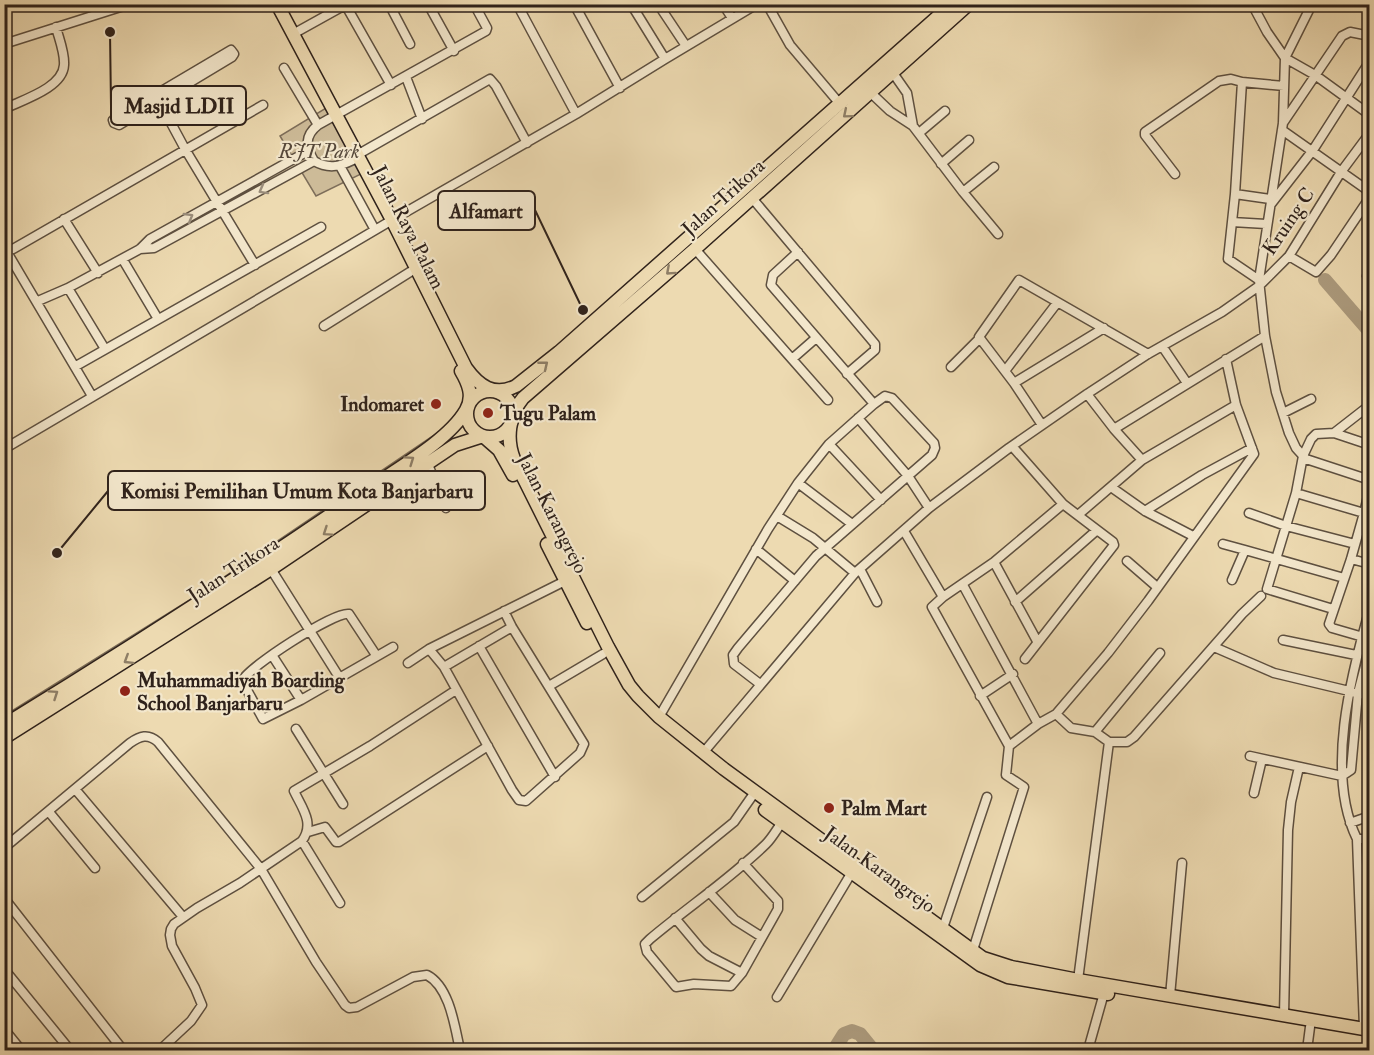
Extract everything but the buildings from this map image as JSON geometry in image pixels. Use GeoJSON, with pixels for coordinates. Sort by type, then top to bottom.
{"type":"FeatureCollection","features":[{"type":"Feature","properties":{"kind":"main road","name":"Jalan Raya Palam"},"geometry":{"type":"LineString","coordinates":[[268,4],[328,120],[355,158],[466,368],[479,384],[494,391]]}},
{"type":"Feature","properties":{"kind":"main road","name":"Jalan Raya Palam"},"geometry":{"type":"LineString","coordinates":[[277,4],[293,34],[328,120]]}},
{"type":"Feature","properties":{"kind":"main road","name":"Jalan Trikora"},"geometry":{"type":"LineString","coordinates":[[920,41],[952,4]]}},
{"type":"Feature","properties":{"kind":"main road","name":"Jalan Trikora"},"geometry":{"type":"LineString","coordinates":[[494,391],[516,386],[559,352],[840,104],[969,4]]}},
{"type":"Feature","properties":{"kind":"main road","name":"Jalan Trikora"},"geometry":{"type":"LineString","coordinates":[[511,423],[518,404],[529,393],[871,93],[893,73],[900,59]]}},
{"type":"Feature","properties":{"kind":"main road","name":"Jalan Raya Palam"},"geometry":{"type":"LineString","coordinates":[[389,221],[410,272],[467,383],[470,391],[468,408]]}},
{"type":"Feature","properties":{"kind":"main road"},"geometry":{"type":"LineString","coordinates":[[494,391],[500,393],[513,409],[511,423],[503,433],[490,437],[483,436],[472,428],[467,415],[468,408],[480,393],[494,391]]}},
{"type":"Feature","properties":{"kind":"main road","name":"Jalan Trikora"},"geometry":{"type":"LineString","coordinates":[[5,733],[352,500],[447,433],[468,408]]}},
{"type":"Feature","properties":{"kind":"main road","name":"Jalan Karangrejo"},"geometry":{"type":"LineString","coordinates":[[511,423],[509,439],[514,459],[608,648],[629,685],[658,717],[783,822],[852,872],[942,928],[983,958],[1011,968],[1310,1027],[1368,1034]]}},
{"type":"Feature","properties":{"kind":"main road","name":"Jalan Trikora"},"geometry":{"type":"LineString","coordinates":[[5,733],[271,569],[427,462],[455,445],[483,436]]}},
{"type":"Feature","properties":{"kind":"main road","name":"Jalan Karangrejo"},"geometry":{"type":"LineString","coordinates":[[483,436],[499,450],[626,695],[652,722],[717,775],[752,795],[899,902],[980,965],[1008,977],[1104,993],[1170,996],[1284,1015],[1368,1034]]}},
{"type":"Feature","properties":{"kind":"street"},"geometry":{"type":"LineString","coordinates":[[4,44],[130,4]]}},
{"type":"Feature","properties":{"kind":"street"},"geometry":{"type":"LineString","coordinates":[[388,4],[410,44]]}},
{"type":"Feature","properties":{"kind":"street"},"geometry":{"type":"LineString","coordinates":[[428,4],[454,51]]}},
{"type":"Feature","properties":{"kind":"street"},"geometry":{"type":"LineString","coordinates":[[474,4],[487,28],[486,31],[328,120],[308,137],[308,151],[314,161],[323,166],[340,166],[490,80],[496,86],[527,143]]}},
{"type":"Feature","properties":{"kind":"street"},"geometry":{"type":"LineString","coordinates":[[517,4],[576,114]]}},
{"type":"Feature","properties":{"kind":"street"},"geometry":{"type":"LineString","coordinates":[[573,4],[620,88]]}},
{"type":"Feature","properties":{"kind":"street"},"geometry":{"type":"LineString","coordinates":[[631,4],[664,59]]}},
{"type":"Feature","properties":{"kind":"street"},"geometry":{"type":"LineString","coordinates":[[658,4],[686,46]]}},
{"type":"Feature","properties":{"kind":"street"},"geometry":{"type":"LineString","coordinates":[[723,4],[732,18]]}},
{"type":"Feature","properties":{"kind":"street"},"geometry":{"type":"LineString","coordinates":[[4,449],[389,221],[527,143],[757,4]]}},
{"type":"Feature","properties":{"kind":"street"},"geometry":{"type":"LineString","coordinates":[[766,4],[790,45],[840,104]]}},
{"type":"Feature","properties":{"kind":"street"},"geometry":{"type":"LineString","coordinates":[[1252,4],[1267,32],[1285,58],[1315,75],[1370,115]]}},
{"type":"Feature","properties":{"kind":"street"},"geometry":{"type":"LineString","coordinates":[[1312,4],[1285,58],[1283,127],[1266,224],[1259,283],[1265,336],[1289,433],[1303,456],[1316,464],[1370,480]]}},
{"type":"Feature","properties":{"kind":"street"},"geometry":{"type":"LineString","coordinates":[[293,34],[346,5],[391,86]]}},
{"type":"Feature","properties":{"kind":"street"},"geometry":{"type":"LineString","coordinates":[[4,109],[47,89],[62,75],[64,64],[56,27]]}},
{"type":"Feature","properties":{"kind":"street"},"geometry":{"type":"LineString","coordinates":[[1283,127],[1315,75],[1346,33],[1370,36]]}},
{"type":"Feature","properties":{"kind":"street"},"geometry":{"type":"LineString","coordinates":[[157,98],[119,125],[113,122],[114,119],[157,98],[232,57],[234,53],[231,50],[227,51],[157,98]]}},
{"type":"Feature","properties":{"kind":"street"},"geometry":{"type":"LineString","coordinates":[[1270,202],[1313,150],[1370,61]]}},
{"type":"Feature","properties":{"kind":"street"},"geometry":{"type":"LineString","coordinates":[[284,68],[328,120]]}},
{"type":"Feature","properties":{"kind":"street"},"geometry":{"type":"LineString","coordinates":[[893,73],[907,93],[913,126],[918,134],[998,234]]}},
{"type":"Feature","properties":{"kind":"street"},"geometry":{"type":"LineString","coordinates":[[406,77],[422,118]]}},
{"type":"Feature","properties":{"kind":"street"},"geometry":{"type":"LineString","coordinates":[[1175,174],[1145,132],[1219,81],[1231,79],[1284,86]]}},
{"type":"Feature","properties":{"kind":"street"},"geometry":{"type":"LineString","coordinates":[[1242,82],[1235,194],[1228,259],[1259,283]]}},
{"type":"Feature","properties":{"kind":"street"},"geometry":{"type":"LineString","coordinates":[[871,93],[890,111],[913,126]]}},
{"type":"Feature","properties":{"kind":"street"},"geometry":{"type":"LineString","coordinates":[[157,98],[255,265]]}},
{"type":"Feature","properties":{"kind":"street"},"geometry":{"type":"LineString","coordinates":[[93,396],[9,248],[263,105]]}},
{"type":"Feature","properties":{"kind":"street"},"geometry":{"type":"LineString","coordinates":[[918,134],[945,111]]}},
{"type":"Feature","properties":{"kind":"street"},"geometry":{"type":"LineString","coordinates":[[1283,127],[1370,192]]}},
{"type":"Feature","properties":{"kind":"street","name":"Kruing C"},"geometry":{"type":"LineString","coordinates":[[703,753],[857,571],[929,508],[1087,394],[1148,354],[1222,312],[1289,256],[1341,172],[1370,133]]}},
{"type":"Feature","properties":{"kind":"street"},"geometry":{"type":"LineString","coordinates":[[941,164],[969,140]]}},
{"type":"Feature","properties":{"kind":"street"},"geometry":{"type":"LineString","coordinates":[[38,302],[123,260],[150,239],[308,151]]}},
{"type":"Feature","properties":{"kind":"street"},"geometry":{"type":"LineString","coordinates":[[140,249],[154,248],[314,161]]}},
{"type":"Feature","properties":{"kind":"street"},"geometry":{"type":"LineString","coordinates":[[340,166],[375,230]]}},
{"type":"Feature","properties":{"kind":"street"},"geometry":{"type":"LineString","coordinates":[[963,192],[994,167]]}},
{"type":"Feature","properties":{"kind":"street"},"geometry":{"type":"LineString","coordinates":[[1235,194],[1270,202]]}},
{"type":"Feature","properties":{"kind":"street"},"geometry":{"type":"LineString","coordinates":[[1289,256],[1314,273],[1331,255],[1370,197]]}},
{"type":"Feature","properties":{"kind":"street"},"geometry":{"type":"LineString","coordinates":[[752,198],[875,344],[875,350],[848,374]]}},
{"type":"Feature","properties":{"kind":"street"},"geometry":{"type":"LineString","coordinates":[[64,219],[98,273]]}},
{"type":"Feature","properties":{"kind":"street"},"geometry":{"type":"LineString","coordinates":[[1232,222],[1266,224]]}},
{"type":"Feature","properties":{"kind":"street"},"geometry":{"type":"LineString","coordinates":[[76,366],[321,226]]}},
{"type":"Feature","properties":{"kind":"street"},"geometry":{"type":"LineString","coordinates":[[695,249],[828,400]]}},
{"type":"Feature","properties":{"kind":"street"},"geometry":{"type":"LineString","coordinates":[[798,252],[772,275],[770,283],[874,404]]}},
{"type":"Feature","properties":{"kind":"street"},"geometry":{"type":"LineString","coordinates":[[123,260],[158,319]]}},
{"type":"Feature","properties":{"kind":"street"},"geometry":{"type":"LineString","coordinates":[[324,326],[410,272]]}},
{"type":"Feature","properties":{"kind":"street"},"geometry":{"type":"LineString","coordinates":[[951,367],[980,338],[979,335],[1019,280],[1148,354]]}},
{"type":"Feature","properties":{"kind":"street"},"geometry":{"type":"LineString","coordinates":[[68,288],[105,349]]}},
{"type":"Feature","properties":{"kind":"street"},"geometry":{"type":"LineString","coordinates":[[1005,371],[1057,303]]}},
{"type":"Feature","properties":{"kind":"street"},"geometry":{"type":"LineString","coordinates":[[1014,383],[1104,328]]}},
{"type":"Feature","properties":{"kind":"street"},"geometry":{"type":"LineString","coordinates":[[1114,429],[1265,336]]}},
{"type":"Feature","properties":{"kind":"street"},"geometry":{"type":"LineString","coordinates":[[792,359],[816,338]]}},
{"type":"Feature","properties":{"kind":"street"},"geometry":{"type":"LineString","coordinates":[[980,338],[1042,425]]}},
{"type":"Feature","properties":{"kind":"street"},"geometry":{"type":"LineString","coordinates":[[1162,346],[1187,383]]}},
{"type":"Feature","properties":{"kind":"street"},"geometry":{"type":"LineString","coordinates":[[1009,746],[1038,724],[1056,714],[1108,653],[1252,458],[1254,454],[1236,405],[1226,359]]}},
{"type":"Feature","properties":{"kind":"street"},"geometry":{"type":"LineString","coordinates":[[1087,394],[1142,460]]}},
{"type":"Feature","properties":{"kind":"street"},"geometry":{"type":"LineString","coordinates":[[658,717],[756,549],[798,483],[829,444],[874,404],[885,396],[892,398],[934,443],[935,448],[932,455],[825,548],[733,655],[734,664],[760,684]]}},
{"type":"Feature","properties":{"kind":"street"},"geometry":{"type":"LineString","coordinates":[[1283,413],[1311,399]]}},
{"type":"Feature","properties":{"kind":"street"},"geometry":{"type":"LineString","coordinates":[[1078,515],[1142,460],[1236,405]]}},
{"type":"Feature","properties":{"kind":"street"},"geometry":{"type":"LineString","coordinates":[[1334,434],[1370,405]]}},
{"type":"Feature","properties":{"kind":"street"},"geometry":{"type":"LineString","coordinates":[[858,418],[908,476],[929,508]]}},
{"type":"Feature","properties":{"kind":"street"},"geometry":{"type":"LineString","coordinates":[[1333,609],[1267,589],[1296,493],[1303,456],[1314,435],[1334,434],[1370,445]]}},
{"type":"Feature","properties":{"kind":"street"},"geometry":{"type":"LineString","coordinates":[[829,444],[881,500]]}},
{"type":"Feature","properties":{"kind":"street"},"geometry":{"type":"LineString","coordinates":[[1012,446],[1063,504],[1113,542],[1113,548],[1025,659]]}},
{"type":"Feature","properties":{"kind":"street"},"geometry":{"type":"LineString","coordinates":[[1145,511],[1202,475],[1252,448]]}},
{"type":"Feature","properties":{"kind":"street"},"geometry":{"type":"LineString","coordinates":[[427,462],[446,508]]}},
{"type":"Feature","properties":{"kind":"street"},"geometry":{"type":"LineString","coordinates":[[798,483],[852,524]]}},
{"type":"Feature","properties":{"kind":"street"},"geometry":{"type":"LineString","coordinates":[[1111,487],[1145,511],[1193,536]]}},
{"type":"Feature","properties":{"kind":"street"},"geometry":{"type":"LineString","coordinates":[[1366,638],[1329,626],[1365,513],[1370,488]]}},
{"type":"Feature","properties":{"kind":"street"},"geometry":{"type":"LineString","coordinates":[[1296,493],[1365,513]]}},
{"type":"Feature","properties":{"kind":"street"},"geometry":{"type":"LineString","coordinates":[[973,950],[1023,792],[1022,785],[1010,779],[1005,773],[1009,746],[934,613],[933,605],[994,562],[1063,504]]}},
{"type":"Feature","properties":{"kind":"street"},"geometry":{"type":"LineString","coordinates":[[1249,513],[1286,526],[1355,544]]}},
{"type":"Feature","properties":{"kind":"street"},"geometry":{"type":"LineString","coordinates":[[777,516],[857,571],[877,602]]}},
{"type":"Feature","properties":{"kind":"street"},"geometry":{"type":"LineString","coordinates":[[1015,602],[1096,530]]}},
{"type":"Feature","properties":{"kind":"street"},"geometry":{"type":"LineString","coordinates":[[904,531],[943,597]]}},
{"type":"Feature","properties":{"kind":"street"},"geometry":{"type":"LineString","coordinates":[[1359,533],[1370,536]]}},
{"type":"Feature","properties":{"kind":"street"},"geometry":{"type":"LineString","coordinates":[[1224,544],[1344,578]]}},
{"type":"Feature","properties":{"kind":"street"},"geometry":{"type":"LineString","coordinates":[[756,549],[795,581]]}},
{"type":"Feature","properties":{"kind":"street"},"geometry":{"type":"LineString","coordinates":[[1232,580],[1245,550]]}},
{"type":"Feature","properties":{"kind":"street"},"geometry":{"type":"LineString","coordinates":[[1351,559],[1370,564]]}},
{"type":"Feature","properties":{"kind":"street"},"geometry":{"type":"LineString","coordinates":[[1127,561],[1157,587]]}},
{"type":"Feature","properties":{"kind":"street"},"geometry":{"type":"LineString","coordinates":[[994,562],[1037,641]]}},
{"type":"Feature","properties":{"kind":"street"},"geometry":{"type":"LineString","coordinates":[[271,569],[339,677]]}},
{"type":"Feature","properties":{"kind":"street"},"geometry":{"type":"LineString","coordinates":[[408,663],[429,649],[566,581]]}},
{"type":"Feature","properties":{"kind":"street"},"geometry":{"type":"LineString","coordinates":[[963,585],[1038,724]]}},
{"type":"Feature","properties":{"kind":"street"},"geometry":{"type":"LineString","coordinates":[[1056,714],[1076,730],[1095,732],[1109,742],[1131,741],[1242,614],[1261,596]]}},
{"type":"Feature","properties":{"kind":"street"},"geometry":{"type":"LineString","coordinates":[[1367,1050],[1357,839],[1350,823],[1342,776],[1348,691],[1356,655],[1366,638],[1370,608]]}},
{"type":"Feature","properties":{"kind":"street"},"geometry":{"type":"LineString","coordinates":[[429,649],[444,667],[512,790],[521,801],[531,798],[583,750],[584,744],[504,611]]}},
{"type":"Feature","properties":{"kind":"street"},"geometry":{"type":"LineString","coordinates":[[376,655],[354,620],[346,613],[335,616],[310,630],[245,675],[242,681],[263,719],[393,647]]}},
{"type":"Feature","properties":{"kind":"street"},"geometry":{"type":"LineString","coordinates":[[444,667],[512,627]]}},
{"type":"Feature","properties":{"kind":"street"},"geometry":{"type":"LineString","coordinates":[[1282,640],[1356,655]]}},
{"type":"Feature","properties":{"kind":"street"},"geometry":{"type":"LineString","coordinates":[[479,646],[555,777]]}},
{"type":"Feature","properties":{"kind":"street"},"geometry":{"type":"LineString","coordinates":[[1342,776],[1352,767],[1358,693],[1370,647]]}},
{"type":"Feature","properties":{"kind":"street"},"geometry":{"type":"LineString","coordinates":[[1214,648],[1274,674],[1370,696]]}},
{"type":"Feature","properties":{"kind":"street"},"geometry":{"type":"LineString","coordinates":[[1095,732],[1160,653]]}},
{"type":"Feature","properties":{"kind":"street"},"geometry":{"type":"LineString","coordinates":[[549,686],[603,654]]}},
{"type":"Feature","properties":{"kind":"street"},"geometry":{"type":"LineString","coordinates":[[272,655],[301,700]]}},
{"type":"Feature","properties":{"kind":"street"},"geometry":{"type":"LineString","coordinates":[[980,696],[1012,674]]}},
{"type":"Feature","properties":{"kind":"street"},"geometry":{"type":"LineString","coordinates":[[159,1050],[191,1021],[201,1005],[170,939],[171,929],[183,917],[302,841],[308,832],[308,819],[294,791],[370,746],[456,690]]}},
{"type":"Feature","properties":{"kind":"street"},"geometry":{"type":"LineString","coordinates":[[296,729],[343,804]]}},
{"type":"Feature","properties":{"kind":"street"},"geometry":{"type":"LineString","coordinates":[[4,848],[135,739],[149,736],[165,751],[261,869],[316,962],[345,1005],[349,1008],[357,1007],[413,977],[427,975],[437,983],[450,1007],[460,1050]]}},
{"type":"Feature","properties":{"kind":"street"},"geometry":{"type":"LineString","coordinates":[[1078,980],[1109,742]]}},
{"type":"Feature","properties":{"kind":"street"},"geometry":{"type":"LineString","coordinates":[[308,832],[325,827],[336,842],[339,842],[488,746]]}},
{"type":"Feature","properties":{"kind":"street"},"geometry":{"type":"LineString","coordinates":[[1250,756],[1342,776]]}},
{"type":"Feature","properties":{"kind":"street"},"geometry":{"type":"LineString","coordinates":[[1254,793],[1262,759]]}},
{"type":"Feature","properties":{"kind":"street"},"geometry":{"type":"LineString","coordinates":[[1284,1015],[1287,840],[1291,802],[1299,767]]}},
{"type":"Feature","properties":{"kind":"street"},"geometry":{"type":"LineString","coordinates":[[75,789],[183,917]]}},
{"type":"Feature","properties":{"kind":"street"},"geometry":{"type":"LineString","coordinates":[[642,897],[734,822],[752,795]]}},
{"type":"Feature","properties":{"kind":"street"},"geometry":{"type":"LineString","coordinates":[[942,928],[987,797]]}},
{"type":"Feature","properties":{"kind":"street"},"geometry":{"type":"LineString","coordinates":[[49,812],[95,868]]}},
{"type":"Feature","properties":{"kind":"street"},"geometry":{"type":"LineString","coordinates":[[1350,823],[1370,816]]}},
{"type":"Feature","properties":{"kind":"street"},"geometry":{"type":"LineString","coordinates":[[743,863],[779,903],[778,909],[735,982],[728,987],[694,984],[679,988],[675,986],[644,946],[675,918],[767,843],[783,822]]}},
{"type":"Feature","properties":{"kind":"street"},"geometry":{"type":"LineString","coordinates":[[1357,839],[1370,839]]}},
{"type":"Feature","properties":{"kind":"street"},"geometry":{"type":"LineString","coordinates":[[302,841],[340,903]]}},
{"type":"Feature","properties":{"kind":"street"},"geometry":{"type":"LineString","coordinates":[[1170,996],[1182,863]]}},
{"type":"Feature","properties":{"kind":"street"},"geometry":{"type":"LineString","coordinates":[[777,997],[852,872]]}},
{"type":"Feature","properties":{"kind":"street"},"geometry":{"type":"LineString","coordinates":[[709,892],[735,920],[762,937]]}},
{"type":"Feature","properties":{"kind":"street"},"geometry":{"type":"LineString","coordinates":[[4,898],[123,1050]]}},
{"type":"Feature","properties":{"kind":"street"},"geometry":{"type":"LineString","coordinates":[[675,918],[709,956],[742,972]]}},
{"type":"Feature","properties":{"kind":"street"},"geometry":{"type":"LineString","coordinates":[[4,969],[70,1050]]}},
{"type":"Feature","properties":{"kind":"street"},"geometry":{"type":"LineString","coordinates":[[1088,1050],[1104,993]]}},
{"type":"Feature","properties":{"kind":"street"},"geometry":{"type":"LineString","coordinates":[[1307,1050],[1310,1027]]}},
{"type":"Feature","properties":{"kind":"street"},"geometry":{"type":"LineString","coordinates":[[4,1029],[21,1050]]}},
{"type":"Feature","properties":{"kind":"green space","name":"RJT Park"},"geometry":{"type":"Polygon","coordinates":[[[326,108],[361,174],[316,196],[280,136],[326,108]]]}},
{"type":"Feature","properties":{"kind":"waterway"},"geometry":{"type":"LineString","coordinates":[[1325,280],[1370,332]]}},
{"type":"Feature","properties":{"kind":"waterway"},"geometry":{"type":"LineString","coordinates":[[4,716],[201,593],[439,432]]}},
{"type":"Feature","properties":{"kind":"waterway"},"geometry":{"type":"LineString","coordinates":[[834,1050],[844,1034],[852,1031],[860,1034],[873,1050]]}},
{"type":"Feature","properties":{"kind":"place","name":"Masjid LDII"},"geometry":{"type":"Point","coordinates":[110,32]}},
{"type":"Feature","properties":{"kind":"place","name":"Alfamart"},"geometry":{"type":"Point","coordinates":[583,310]}},
{"type":"Feature","properties":{"kind":"place","name":"Indomaret"},"geometry":{"type":"Point","coordinates":[436,404]}},
{"type":"Feature","properties":{"kind":"place","name":"Tugu Palam"},"geometry":{"type":"Point","coordinates":[488,413]}},
{"type":"Feature","properties":{"kind":"place","name":"Komisi Pemilihan Umum Kota Banjarbaru"},"geometry":{"type":"Point","coordinates":[57,553]}},
{"type":"Feature","properties":{"kind":"place","name":"Muhammadiyah Boarding School Banjarbaru"},"geometry":{"type":"Point","coordinates":[125,691]}},
{"type":"Feature","properties":{"kind":"place","name":"Palm Mart"},"geometry":{"type":"Point","coordinates":[829,808]}}]}
